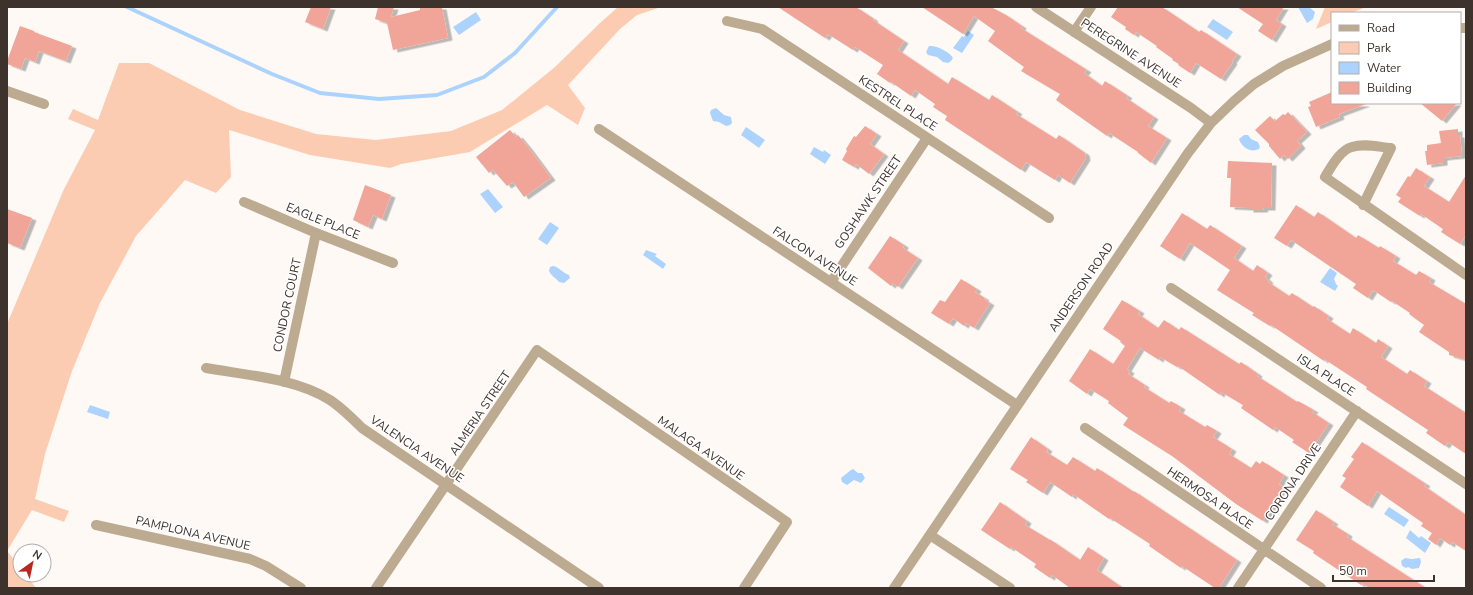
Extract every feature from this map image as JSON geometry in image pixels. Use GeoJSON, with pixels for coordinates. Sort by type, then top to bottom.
{"type":"FeatureCollection","features":[{"type":"Feature","properties":{"kind":"street","name":"PEREGRINE AVENUE"},"geometry":{"type":"LineString","coordinates":[[1036,7],[1191,108],[1211,123]]}},
{"type":"Feature","properties":{"kind":"street"},"geometry":{"type":"LineString","coordinates":[[1074,32],[1091,7]]}},
{"type":"Feature","properties":{"kind":"street","name":"KESTREL PLACE"},"geometry":{"type":"LineString","coordinates":[[727,21],[762,29],[1049,218]]}},
{"type":"Feature","properties":{"kind":"street","name":"ANDERSON ROAD"},"geometry":{"type":"LineString","coordinates":[[894,588],[1188,152],[1211,123],[1254,84],[1283,66],[1331,44]]}},
{"type":"Feature","properties":{"kind":"street"},"geometry":{"type":"LineString","coordinates":[[7,91],[44,104]]}},
{"type":"Feature","properties":{"kind":"street","name":"FALCON AVENUE"},"geometry":{"type":"LineString","coordinates":[[599,129],[1017,405]]}},
{"type":"Feature","properties":{"kind":"street","name":"GOSHAWK STREET"},"geometry":{"type":"LineString","coordinates":[[831,282],[927,138]]}},
{"type":"Feature","properties":{"kind":"street"},"geometry":{"type":"LineString","coordinates":[[1363,205],[1391,148],[1368,146],[1352,147],[1338,156],[1325,177],[1363,205],[1466,275]]}},
{"type":"Feature","properties":{"kind":"street","name":"EAGLE PLACE"},"geometry":{"type":"LineString","coordinates":[[244,202],[316,233],[393,262]]}},
{"type":"Feature","properties":{"kind":"street","name":"CONDOR COURT"},"geometry":{"type":"LineString","coordinates":[[284,382],[316,233]]}},
{"type":"Feature","properties":{"kind":"street","name":"ISLA PLACE"},"geometry":{"type":"LineString","coordinates":[[1171,288],[1466,484]]}},
{"type":"Feature","properties":{"kind":"street","name":"ALMERIA STREET"},"geometry":{"type":"LineString","coordinates":[[376,588],[537,350]]}},
{"type":"Feature","properties":{"kind":"street","name":"MALAGA AVENUE"},"geometry":{"type":"LineString","coordinates":[[537,350],[787,522],[744,588]]}},
{"type":"Feature","properties":{"kind":"street","name":"VALENCIA AVENUE"},"geometry":{"type":"LineString","coordinates":[[206,368],[284,382],[328,399],[339,406],[362,428],[446,485],[586,585],[599,588]]}},
{"type":"Feature","properties":{"kind":"street","name":"CORONA DRIVE"},"geometry":{"type":"LineString","coordinates":[[1238,588],[1357,411]]}},
{"type":"Feature","properties":{"kind":"street","name":"HERMOSA PLACE"},"geometry":{"type":"LineString","coordinates":[[1085,428],[1321,588]]}},
{"type":"Feature","properties":{"kind":"street","name":"PAMPLONA AVENUE"},"geometry":{"type":"LineString","coordinates":[[96,525],[250,559],[266,566],[301,588]]}},
{"type":"Feature","properties":{"kind":"street"},"geometry":{"type":"LineString","coordinates":[[930,535],[1010,588]]}},
{"type":"Feature","properties":{"kind":"green space"},"geometry":{"type":"Polygon","coordinates":[[[618,7],[661,7],[637,15],[620,29],[568,85],[585,108],[578,125],[547,105],[470,152],[401,164],[390,168],[310,155],[229,130],[231,177],[216,193],[185,180],[136,236],[100,303],[72,371],[45,454],[35,499],[69,511],[64,522],[32,510],[7,551],[7,324],[64,189],[95,130],[68,119],[73,109],[98,120],[119,63],[149,63],[240,110],[316,134],[376,140],[451,131],[502,110],[555,67],[618,7]]]}},
{"type":"Feature","properties":{"kind":"green space"},"geometry":{"type":"Polygon","coordinates":[[[1325,7],[1366,7],[1354,12],[1331,12],[1331,22],[1316,29],[1325,7]]]}},
{"type":"Feature","properties":{"kind":"green space"},"geometry":{"type":"Polygon","coordinates":[[[7,551],[12,557],[12,583],[32,583],[36,588],[7,588],[7,551]]]}},
{"type":"Feature","properties":{"kind":"water"},"geometry":{"type":"Polygon","coordinates":[[[1298,7],[1309,7],[1315,12],[1313,19],[1307,23],[1298,7]]]}},
{"type":"Feature","properties":{"kind":"water"},"geometry":{"type":"Polygon","coordinates":[[[476,12],[481,20],[459,35],[453,27],[476,12]]]}},
{"type":"Feature","properties":{"kind":"water"},"geometry":{"type":"Polygon","coordinates":[[[1213,19],[1233,32],[1227,40],[1207,27],[1213,19]]]}},
{"type":"Feature","properties":{"kind":"water"},"geometry":{"type":"Polygon","coordinates":[[[968,31],[974,35],[962,53],[953,48],[968,31]]]}},
{"type":"Feature","properties":{"kind":"water"},"geometry":{"type":"Polygon","coordinates":[[[929,46],[942,49],[949,53],[953,58],[948,63],[943,62],[937,57],[928,55],[926,52],[929,46]]]}},
{"type":"Feature","properties":{"kind":"water"},"geometry":{"type":"Polygon","coordinates":[[[716,108],[724,115],[731,117],[732,123],[730,125],[726,126],[719,122],[713,121],[710,113],[711,110],[716,108]]]}},
{"type":"Feature","properties":{"kind":"water"},"geometry":{"type":"Polygon","coordinates":[[[746,127],[765,140],[759,148],[741,135],[746,127]]]}},
{"type":"Feature","properties":{"kind":"water"},"geometry":{"type":"Polygon","coordinates":[[[1244,135],[1248,135],[1251,139],[1258,142],[1260,147],[1259,149],[1250,150],[1242,145],[1239,139],[1244,135]]]}},
{"type":"Feature","properties":{"kind":"water"},"geometry":{"type":"Polygon","coordinates":[[[814,147],[823,152],[824,150],[831,155],[825,164],[810,154],[814,147]]]}},
{"type":"Feature","properties":{"kind":"water"},"geometry":{"type":"Polygon","coordinates":[[[488,189],[503,207],[495,213],[480,194],[488,189]]]}},
{"type":"Feature","properties":{"kind":"water"},"geometry":{"type":"Polygon","coordinates":[[[550,222],[559,228],[547,245],[538,239],[550,222]]]}},
{"type":"Feature","properties":{"kind":"water"},"geometry":{"type":"Polygon","coordinates":[[[646,250],[657,254],[655,256],[666,264],[663,269],[643,255],[646,250]]]}},
{"type":"Feature","properties":{"kind":"water"},"geometry":{"type":"Polygon","coordinates":[[[553,266],[569,275],[570,278],[564,283],[559,282],[549,271],[550,267],[553,266]]]}},
{"type":"Feature","properties":{"kind":"water"},"geometry":{"type":"Polygon","coordinates":[[[1330,268],[1337,273],[1334,279],[1338,286],[1335,291],[1320,282],[1330,268]]]}},
{"type":"Feature","properties":{"kind":"water"},"geometry":{"type":"Polygon","coordinates":[[[90,405],[110,412],[108,419],[87,412],[90,405]]]}},
{"type":"Feature","properties":{"kind":"water"},"geometry":{"type":"Polygon","coordinates":[[[853,469],[858,473],[862,473],[865,478],[861,483],[854,480],[847,485],[842,482],[841,478],[853,469]]]}},
{"type":"Feature","properties":{"kind":"water"},"geometry":{"type":"Polygon","coordinates":[[[1389,507],[1409,520],[1404,527],[1384,514],[1389,507]]]}},
{"type":"Feature","properties":{"kind":"water"},"geometry":{"type":"Polygon","coordinates":[[[1410,530],[1419,538],[1421,536],[1431,543],[1425,553],[1406,538],[1410,530]]]}},
{"type":"Feature","properties":{"kind":"water"},"geometry":{"type":"Polygon","coordinates":[[[1405,558],[1420,558],[1421,562],[1419,568],[1412,569],[1402,566],[1401,561],[1405,558]]]}},
{"type":"Feature","properties":{"kind":"building"},"geometry":{"type":"Polygon","coordinates":[[[311,7],[331,7],[323,29],[305,22],[311,7]]]}},
{"type":"Feature","properties":{"kind":"building"},"geometry":{"type":"Polygon","coordinates":[[[378,7],[394,7],[391,17],[420,10],[420,7],[442,7],[448,38],[393,50],[387,23],[375,19],[378,7]]]}},
{"type":"Feature","properties":{"kind":"building"},"geometry":{"type":"Polygon","coordinates":[[[778,7],[856,7],[904,41],[898,50],[948,84],[952,77],[989,100],[992,95],[1018,112],[1016,114],[1056,139],[1059,135],[1085,153],[1086,158],[1070,183],[1058,175],[1055,180],[1026,162],[1021,170],[945,120],[947,116],[933,107],[935,104],[915,90],[911,96],[877,74],[883,65],[855,47],[853,50],[828,34],[825,38],[778,7]]]}},
{"type":"Feature","properties":{"kind":"building"},"geometry":{"type":"Polygon","coordinates":[[[922,7],[991,7],[1006,15],[1022,26],[1021,28],[1087,70],[1084,73],[1102,86],[1105,81],[1128,96],[1126,98],[1154,117],[1148,126],[1167,138],[1151,163],[1138,152],[1109,133],[1107,136],[1056,100],[1060,94],[1021,71],[1024,67],[988,41],[995,31],[974,16],[963,34],[922,7]]]}},
{"type":"Feature","properties":{"kind":"building"},"geometry":{"type":"Polygon","coordinates":[[[1118,7],[1162,7],[1199,32],[1201,30],[1237,54],[1221,79],[1196,63],[1190,73],[1156,47],[1157,46],[1136,32],[1134,35],[1125,29],[1126,27],[1111,17],[1118,7]]]}},
{"type":"Feature","properties":{"kind":"building"},"geometry":{"type":"Polygon","coordinates":[[[1237,7],[1284,7],[1276,20],[1282,24],[1272,40],[1258,31],[1263,24],[1237,7]]]}},
{"type":"Feature","properties":{"kind":"building"},"geometry":{"type":"Polygon","coordinates":[[[20,26],[72,46],[66,61],[39,51],[35,62],[25,58],[21,69],[7,64],[20,26]]]}},
{"type":"Feature","properties":{"kind":"building"},"geometry":{"type":"Polygon","coordinates":[[[1331,92],[1331,104],[1366,104],[1339,114],[1340,117],[1316,127],[1308,107],[1311,106],[1309,102],[1331,92]]]}},
{"type":"Feature","properties":{"kind":"building"},"geometry":{"type":"Polygon","coordinates":[[[1421,104],[1456,104],[1442,121],[1421,104]]]}},
{"type":"Feature","properties":{"kind":"building"},"geometry":{"type":"Polygon","coordinates":[[[1288,112],[1307,132],[1297,141],[1301,146],[1288,159],[1284,155],[1280,159],[1269,144],[1255,130],[1270,116],[1275,121],[1283,114],[1285,115],[1288,112]]]}},
{"type":"Feature","properties":{"kind":"building"},"geometry":{"type":"Polygon","coordinates":[[[865,126],[877,134],[870,144],[884,154],[869,174],[856,164],[854,167],[842,160],[847,151],[846,149],[854,136],[856,137],[865,126]]]}},
{"type":"Feature","properties":{"kind":"building"},"geometry":{"type":"Polygon","coordinates":[[[1458,129],[1462,156],[1443,158],[1443,163],[1427,165],[1425,151],[1427,151],[1427,145],[1441,143],[1439,131],[1458,129]]]}},
{"type":"Feature","properties":{"kind":"building"},"geometry":{"type":"Polygon","coordinates":[[[510,130],[516,137],[518,135],[551,178],[524,197],[513,182],[507,186],[493,170],[489,173],[476,157],[510,130]]]}},
{"type":"Feature","properties":{"kind":"building"},"geometry":{"type":"Polygon","coordinates":[[[1228,161],[1272,163],[1271,208],[1264,208],[1263,210],[1249,210],[1249,208],[1230,207],[1231,178],[1227,178],[1228,161]]]}},
{"type":"Feature","properties":{"kind":"building"},"geometry":{"type":"Polygon","coordinates":[[[1416,168],[1430,177],[1424,186],[1449,202],[1466,175],[1466,235],[1460,244],[1441,232],[1443,229],[1421,214],[1420,216],[1398,202],[1401,198],[1396,195],[1408,176],[1410,177],[1416,168]]]}},
{"type":"Feature","properties":{"kind":"building"},"geometry":{"type":"Polygon","coordinates":[[[365,185],[391,195],[382,219],[373,215],[368,227],[353,220],[365,185]]]}},
{"type":"Feature","properties":{"kind":"building"},"geometry":{"type":"Polygon","coordinates":[[[1296,205],[1314,217],[1318,212],[1356,238],[1358,235],[1379,248],[1380,246],[1396,256],[1393,261],[1416,275],[1419,271],[1431,278],[1429,282],[1466,304],[1466,360],[1449,355],[1449,352],[1419,332],[1424,325],[1392,301],[1391,302],[1373,290],[1368,298],[1353,288],[1356,284],[1291,240],[1287,246],[1274,238],[1296,205]]]}},
{"type":"Feature","properties":{"kind":"building"},"geometry":{"type":"Polygon","coordinates":[[[7,209],[32,218],[20,248],[7,243],[7,209]]]}},
{"type":"Feature","properties":{"kind":"building"},"geometry":{"type":"Polygon","coordinates":[[[1182,213],[1207,229],[1210,225],[1242,246],[1234,258],[1253,271],[1257,265],[1268,273],[1265,277],[1269,281],[1268,282],[1289,296],[1292,293],[1313,307],[1314,306],[1329,316],[1327,319],[1350,334],[1353,328],[1376,343],[1378,339],[1388,346],[1381,357],[1407,374],[1410,370],[1427,381],[1424,386],[1466,413],[1466,454],[1448,442],[1445,446],[1426,433],[1428,430],[1366,389],[1367,387],[1324,359],[1324,361],[1271,325],[1270,326],[1252,315],[1254,313],[1217,290],[1230,270],[1190,243],[1180,259],[1160,246],[1182,213]]]}},
{"type":"Feature","properties":{"kind":"building"},"geometry":{"type":"Polygon","coordinates":[[[890,236],[904,245],[903,248],[918,258],[898,287],[893,283],[891,286],[868,268],[890,236]]]}},
{"type":"Feature","properties":{"kind":"building"},"geometry":{"type":"Polygon","coordinates":[[[961,279],[977,289],[975,292],[990,303],[974,328],[966,323],[964,326],[953,318],[949,324],[931,313],[940,300],[945,302],[961,279]]]}},
{"type":"Feature","properties":{"kind":"building"},"geometry":{"type":"Polygon","coordinates":[[[1122,300],[1140,311],[1138,314],[1158,328],[1164,320],[1179,330],[1181,327],[1239,364],[1241,362],[1258,374],[1257,376],[1297,402],[1298,401],[1314,410],[1312,412],[1329,423],[1309,453],[1292,442],[1294,440],[1275,427],[1273,430],[1241,408],[1243,405],[1221,392],[1220,395],[1178,366],[1177,367],[1160,357],[1159,360],[1140,348],[1127,369],[1130,371],[1128,374],[1145,385],[1144,387],[1169,403],[1171,401],[1181,407],[1179,411],[1205,427],[1207,425],[1217,431],[1213,437],[1232,449],[1229,454],[1251,468],[1256,461],[1260,464],[1262,461],[1284,475],[1279,484],[1283,487],[1263,521],[1236,504],[1172,456],[1123,425],[1128,418],[1108,403],[1109,401],[1090,389],[1087,394],[1069,381],[1090,349],[1113,364],[1125,346],[1120,342],[1121,341],[1103,329],[1122,300]]]}},
{"type":"Feature","properties":{"kind":"building"},"geometry":{"type":"Polygon","coordinates":[[[1031,437],[1048,449],[1046,452],[1067,465],[1073,457],[1095,471],[1097,468],[1237,560],[1219,588],[1215,588],[1182,566],[1181,568],[1149,546],[1150,544],[1110,518],[1109,519],[1073,494],[1072,497],[1050,482],[1043,493],[1026,482],[1028,480],[1010,469],[1031,437]]]}},
{"type":"Feature","properties":{"kind":"building"},"geometry":{"type":"Polygon","coordinates":[[[1362,442],[1426,484],[1424,486],[1466,515],[1466,551],[1452,542],[1450,545],[1440,538],[1436,545],[1428,539],[1432,533],[1421,526],[1423,523],[1377,491],[1368,506],[1340,487],[1346,478],[1342,476],[1354,459],[1351,457],[1362,442]]]}},
{"type":"Feature","properties":{"kind":"building"},"geometry":{"type":"Polygon","coordinates":[[[1000,502],[1027,521],[1025,525],[1051,540],[1080,560],[1088,547],[1104,558],[1097,570],[1123,588],[1070,588],[1052,575],[1050,578],[1034,567],[1036,564],[1011,547],[1010,549],[981,530],[1000,502]]]}},
{"type":"Feature","properties":{"kind":"building"},"geometry":{"type":"Polygon","coordinates":[[[1316,510],[1334,522],[1332,524],[1348,534],[1347,537],[1426,588],[1369,588],[1362,583],[1361,585],[1313,553],[1314,551],[1296,540],[1316,510]]]}},
{"type":"Feature","properties":{"kind":"waterway"},"geometry":{"type":"LineString","coordinates":[[127,7],[272,74],[320,93],[379,99],[437,95],[484,77],[515,53],[557,7]]}}]}
